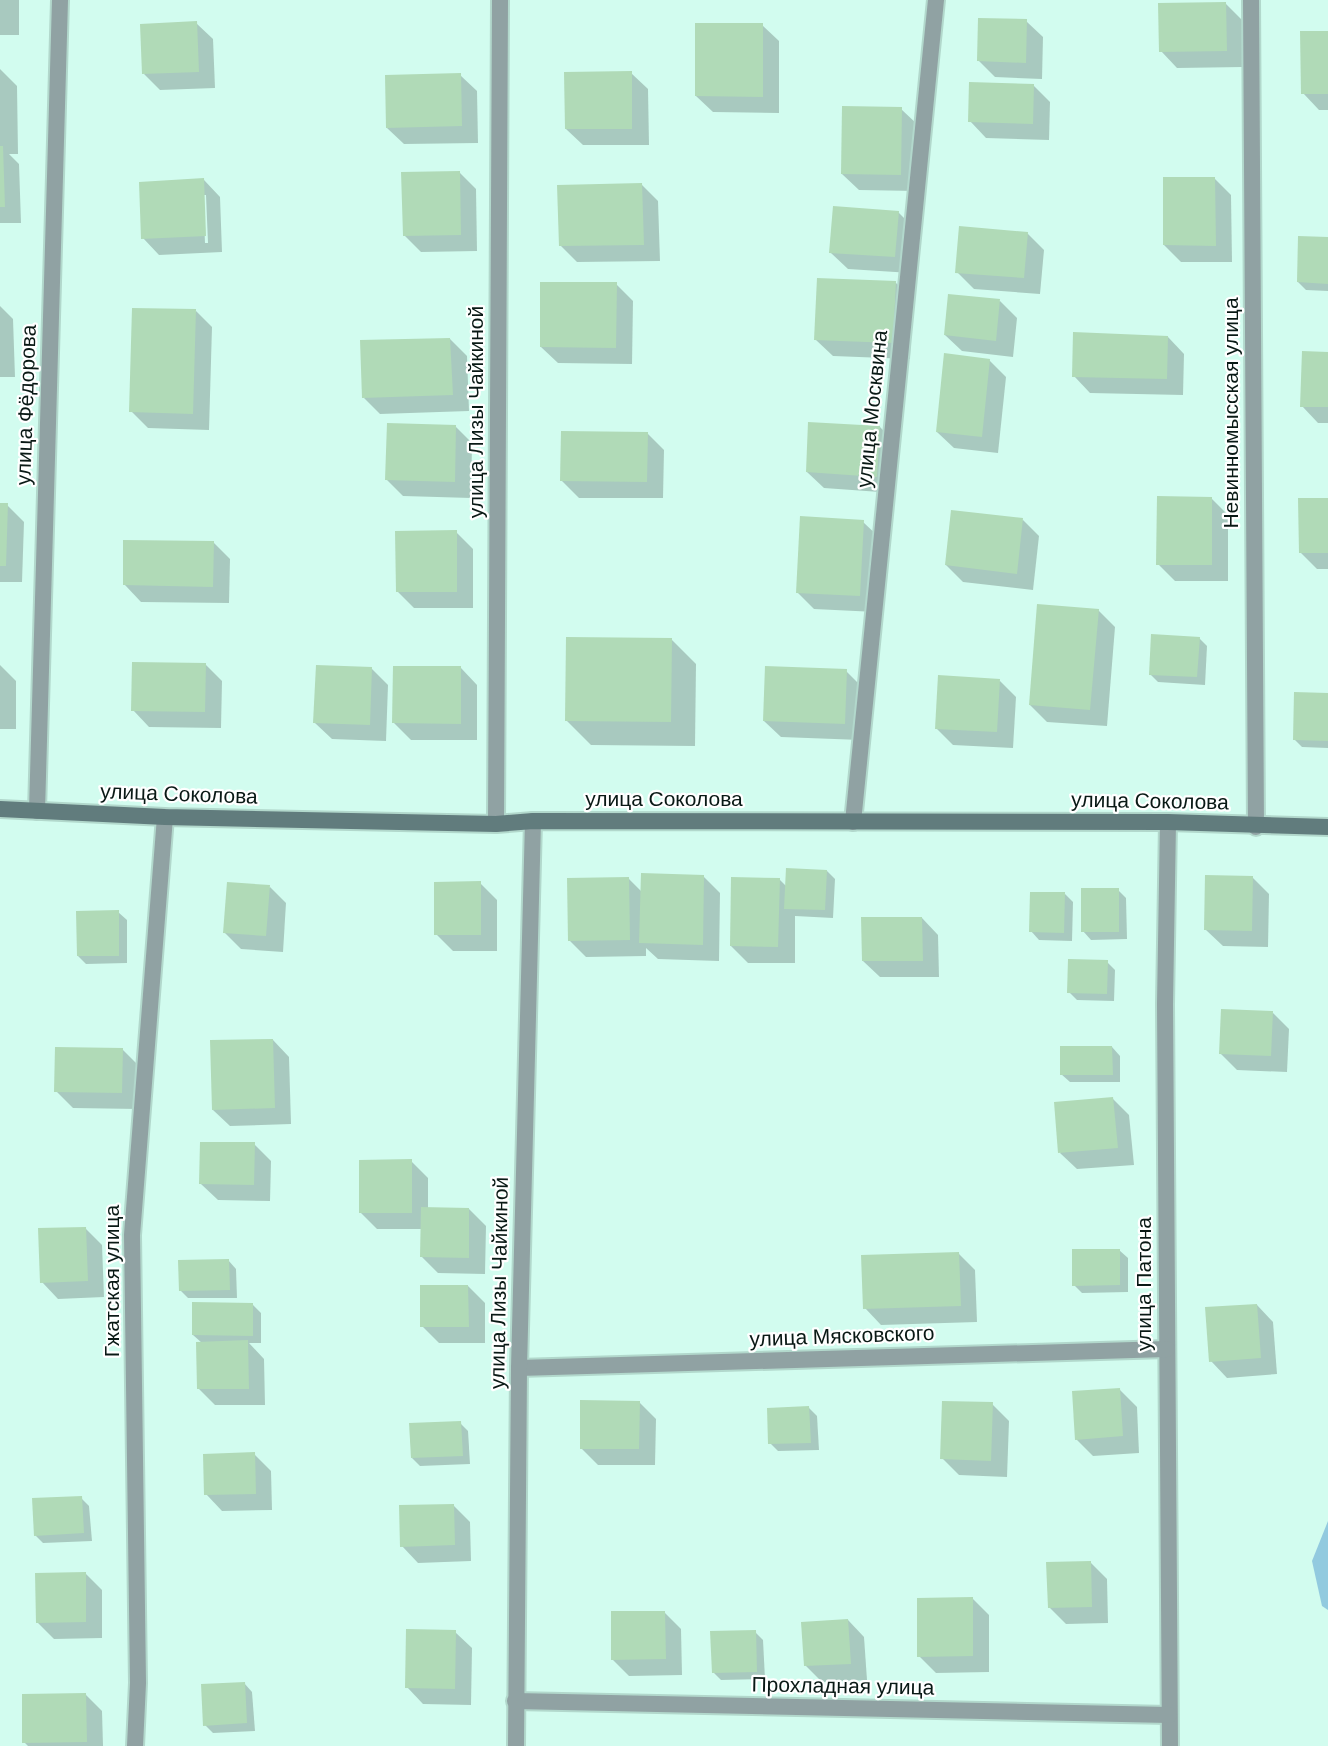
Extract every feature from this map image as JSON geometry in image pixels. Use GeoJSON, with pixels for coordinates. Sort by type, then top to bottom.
{"type":"FeatureCollection","features":[{"type":"Feature","properties":{"kind":"main road","name":"улица Соколова"},"geometry":{"type":"LineString","coordinates":[[0,809],[165,817],[496,824],[533,821],[1168,822],[1328,827]]}},
{"type":"Feature","properties":{"kind":"street","name":"улица Фёдорова"},"geometry":{"type":"LineString","coordinates":[[37,811],[60,0]]}},
{"type":"Feature","properties":{"kind":"street","name":"улица Лизы Чайкиной"},"geometry":{"type":"LineString","coordinates":[[496,824],[500,0]]}},
{"type":"Feature","properties":{"kind":"street","name":"улица Москвина"},"geometry":{"type":"LineString","coordinates":[[853,822],[936,0]]}},
{"type":"Feature","properties":{"kind":"street","name":"Невинномысская улица"},"geometry":{"type":"LineString","coordinates":[[1251,0],[1256,826]]}},
{"type":"Feature","properties":{"kind":"street","name":"Гжатская улица"},"geometry":{"type":"LineString","coordinates":[[135,1746],[138,1683],[132,1235],[165,817]]}},
{"type":"Feature","properties":{"kind":"street","name":"улица Лизы Чайкиной"},"geometry":{"type":"LineString","coordinates":[[516,1746],[519,1368],[533,821]]}},
{"type":"Feature","properties":{"kind":"street","name":"улица Патона"},"geometry":{"type":"LineString","coordinates":[[1168,822],[1165,1004],[1170,1746]]}},
{"type":"Feature","properties":{"kind":"street","name":"улица Мясковского"},"geometry":{"type":"LineString","coordinates":[[519,1368],[1167,1349]]}},
{"type":"Feature","properties":{"kind":"street","name":"Прохладная улица"},"geometry":{"type":"LineString","coordinates":[[515,1701],[1169,1715]]}},
{"type":"Feature","properties":{"kind":"water"},"geometry":{"type":"Polygon","coordinates":[[[1328,1521],[1328,1610],[1322,1606],[1312,1561],[1328,1521]]]}},
{"type":"Feature","properties":{"kind":"building"},"geometry":{"type":"Polygon","coordinates":[[[1226,2],[1227,51],[1159,52],[1158,3],[1226,2]]]}},
{"type":"Feature","properties":{"kind":"building"},"geometry":{"type":"Polygon","coordinates":[[[978,18],[1027,19],[1026,63],[977,61],[978,18]]]}},
{"type":"Feature","properties":{"kind":"building"},"geometry":{"type":"Polygon","coordinates":[[[197,21],[199,72],[142,74],[140,24],[197,21]]]}},
{"type":"Feature","properties":{"kind":"building"},"geometry":{"type":"Polygon","coordinates":[[[695,23],[763,23],[763,97],[695,96],[695,23]]]}},
{"type":"Feature","properties":{"kind":"building"},"geometry":{"type":"Polygon","coordinates":[[[1300,31],[1328,31],[1328,94],[1301,94],[1300,31]]]}},
{"type":"Feature","properties":{"kind":"building"},"geometry":{"type":"Polygon","coordinates":[[[632,71],[632,129],[565,129],[564,72],[632,71]]]}},
{"type":"Feature","properties":{"kind":"building"},"geometry":{"type":"Polygon","coordinates":[[[461,73],[462,126],[386,128],[385,75],[461,73]]]}},
{"type":"Feature","properties":{"kind":"building"},"geometry":{"type":"Polygon","coordinates":[[[969,82],[1034,84],[1033,124],[968,122],[969,82]]]}},
{"type":"Feature","properties":{"kind":"building"},"geometry":{"type":"Polygon","coordinates":[[[842,106],[902,107],[901,175],[841,174],[842,106]]]}},
{"type":"Feature","properties":{"kind":"building"},"geometry":{"type":"Polygon","coordinates":[[[0,146],[3,146],[5,207],[0,207],[0,146]]]}},
{"type":"Feature","properties":{"kind":"building"},"geometry":{"type":"Polygon","coordinates":[[[460,171],[461,235],[403,236],[401,172],[460,171]]]}},
{"type":"Feature","properties":{"kind":"building"},"geometry":{"type":"Polygon","coordinates":[[[1163,177],[1215,177],[1216,246],[1163,245],[1163,177]]]}},
{"type":"Feature","properties":{"kind":"building"},"geometry":{"type":"Polygon","coordinates":[[[204,178],[206,236],[141,239],[139,182],[204,178]]]}},
{"type":"Feature","properties":{"kind":"building"},"geometry":{"type":"Polygon","coordinates":[[[642,183],[644,245],[559,246],[557,185],[642,183]]]}},
{"type":"Feature","properties":{"kind":"building"},"geometry":{"type":"Polygon","coordinates":[[[833,206],[899,211],[895,257],[829,253],[833,206]]]}},
{"type":"Feature","properties":{"kind":"building"},"geometry":{"type":"Polygon","coordinates":[[[959,226],[1028,232],[1024,278],[955,273],[959,226]]]}},
{"type":"Feature","properties":{"kind":"building"},"geometry":{"type":"Polygon","coordinates":[[[1298,236],[1328,237],[1328,284],[1297,282],[1298,236]]]}},
{"type":"Feature","properties":{"kind":"building"},"geometry":{"type":"Polygon","coordinates":[[[817,278],[896,281],[893,343],[814,340],[817,278]]]}},
{"type":"Feature","properties":{"kind":"building"},"geometry":{"type":"Polygon","coordinates":[[[540,282],[617,282],[616,348],[540,347],[540,282]]]}},
{"type":"Feature","properties":{"kind":"building"},"geometry":{"type":"Polygon","coordinates":[[[948,294],[1000,299],[996,341],[944,335],[948,294]]]}},
{"type":"Feature","properties":{"kind":"building"},"geometry":{"type":"Polygon","coordinates":[[[132,308],[196,309],[193,414],[129,412],[132,308]]]}},
{"type":"Feature","properties":{"kind":"building"},"geometry":{"type":"Polygon","coordinates":[[[1073,332],[1168,336],[1167,379],[1072,377],[1073,332]]]}},
{"type":"Feature","properties":{"kind":"building"},"geometry":{"type":"Polygon","coordinates":[[[450,338],[453,395],[362,398],[360,340],[450,338]]]}},
{"type":"Feature","properties":{"kind":"building"},"geometry":{"type":"Polygon","coordinates":[[[1302,351],[1328,352],[1328,407],[1300,407],[1302,351]]]}},
{"type":"Feature","properties":{"kind":"building"},"geometry":{"type":"Polygon","coordinates":[[[944,353],[990,359],[982,437],[936,432],[944,353]]]}},
{"type":"Feature","properties":{"kind":"building"},"geometry":{"type":"Polygon","coordinates":[[[808,422],[880,426],[877,477],[806,472],[808,422]]]}},
{"type":"Feature","properties":{"kind":"building"},"geometry":{"type":"Polygon","coordinates":[[[387,423],[456,425],[455,482],[385,480],[387,423]]]}},
{"type":"Feature","properties":{"kind":"building"},"geometry":{"type":"Polygon","coordinates":[[[561,431],[648,432],[647,482],[560,481],[561,431]]]}},
{"type":"Feature","properties":{"kind":"building"},"geometry":{"type":"Polygon","coordinates":[[[1157,496],[1212,497],[1212,565],[1156,565],[1157,496]]]}},
{"type":"Feature","properties":{"kind":"building"},"geometry":{"type":"Polygon","coordinates":[[[1298,498],[1328,498],[1328,553],[1299,553],[1298,498]]]}},
{"type":"Feature","properties":{"kind":"building"},"geometry":{"type":"Polygon","coordinates":[[[0,503],[8,503],[6,566],[0,566],[0,503]]]}},
{"type":"Feature","properties":{"kind":"building"},"geometry":{"type":"Polygon","coordinates":[[[951,510],[1023,518],[1017,574],[945,565],[951,510]]]}},
{"type":"Feature","properties":{"kind":"building"},"geometry":{"type":"Polygon","coordinates":[[[800,516],[864,520],[860,596],[796,593],[800,516]]]}},
{"type":"Feature","properties":{"kind":"building"},"geometry":{"type":"Polygon","coordinates":[[[457,530],[457,592],[396,592],[395,531],[457,530]]]}},
{"type":"Feature","properties":{"kind":"building"},"geometry":{"type":"Polygon","coordinates":[[[123,540],[214,541],[213,587],[123,585],[123,540]]]}},
{"type":"Feature","properties":{"kind":"building"},"geometry":{"type":"Polygon","coordinates":[[[1037,604],[1099,609],[1090,710],[1029,705],[1037,604]]]}},
{"type":"Feature","properties":{"kind":"building"},"geometry":{"type":"Polygon","coordinates":[[[1151,634],[1200,637],[1197,677],[1149,675],[1151,634]]]}},
{"type":"Feature","properties":{"kind":"building"},"geometry":{"type":"Polygon","coordinates":[[[566,637],[672,638],[671,722],[565,721],[566,637]]]}},
{"type":"Feature","properties":{"kind":"building"},"geometry":{"type":"Polygon","coordinates":[[[132,662],[206,663],[205,712],[131,711],[132,662]]]}},
{"type":"Feature","properties":{"kind":"building"},"geometry":{"type":"Polygon","coordinates":[[[316,665],[372,667],[370,725],[313,723],[316,665]]]}},
{"type":"Feature","properties":{"kind":"building"},"geometry":{"type":"Polygon","coordinates":[[[393,666],[461,666],[461,724],[392,723],[393,666]]]}},
{"type":"Feature","properties":{"kind":"building"},"geometry":{"type":"Polygon","coordinates":[[[765,666],[847,669],[845,724],[763,721],[765,666]]]}},
{"type":"Feature","properties":{"kind":"building"},"geometry":{"type":"Polygon","coordinates":[[[938,675],[1000,679],[997,732],[935,729],[938,675]]]}},
{"type":"Feature","properties":{"kind":"building"},"geometry":{"type":"Polygon","coordinates":[[[1294,692],[1328,693],[1328,741],[1293,740],[1294,692]]]}},
{"type":"Feature","properties":{"kind":"building"},"geometry":{"type":"Polygon","coordinates":[[[786,868],[827,870],[825,910],[784,909],[786,868]]]}},
{"type":"Feature","properties":{"kind":"building"},"geometry":{"type":"Polygon","coordinates":[[[641,873],[704,875],[703,945],[639,943],[641,873]]]}},
{"type":"Feature","properties":{"kind":"building"},"geometry":{"type":"Polygon","coordinates":[[[1205,875],[1253,876],[1252,931],[1204,930],[1205,875]]]}},
{"type":"Feature","properties":{"kind":"building"},"geometry":{"type":"Polygon","coordinates":[[[629,877],[630,940],[568,941],[567,878],[629,877]]]}},
{"type":"Feature","properties":{"kind":"building"},"geometry":{"type":"Polygon","coordinates":[[[731,877],[780,878],[778,947],[730,946],[731,877]]]}},
{"type":"Feature","properties":{"kind":"building"},"geometry":{"type":"Polygon","coordinates":[[[481,881],[481,935],[434,935],[434,882],[481,881]]]}},
{"type":"Feature","properties":{"kind":"building"},"geometry":{"type":"Polygon","coordinates":[[[227,882],[270,885],[266,936],[223,933],[227,882]]]}},
{"type":"Feature","properties":{"kind":"building"},"geometry":{"type":"Polygon","coordinates":[[[1081,888],[1119,888],[1119,932],[1081,932],[1081,888]]]}},
{"type":"Feature","properties":{"kind":"building"},"geometry":{"type":"Polygon","coordinates":[[[1030,892],[1065,892],[1064,933],[1029,932],[1030,892]]]}},
{"type":"Feature","properties":{"kind":"building"},"geometry":{"type":"Polygon","coordinates":[[[119,910],[119,956],[77,956],[76,911],[119,910]]]}},
{"type":"Feature","properties":{"kind":"building"},"geometry":{"type":"Polygon","coordinates":[[[861,917],[922,917],[923,961],[862,961],[861,917]]]}},
{"type":"Feature","properties":{"kind":"building"},"geometry":{"type":"Polygon","coordinates":[[[1068,959],[1108,960],[1107,994],[1067,993],[1068,959]]]}},
{"type":"Feature","properties":{"kind":"building"},"geometry":{"type":"Polygon","coordinates":[[[1221,1009],[1273,1011],[1271,1056],[1219,1054],[1221,1009]]]}},
{"type":"Feature","properties":{"kind":"building"},"geometry":{"type":"Polygon","coordinates":[[[273,1039],[275,1108],[212,1110],[210,1040],[273,1039]]]}},
{"type":"Feature","properties":{"kind":"building"},"geometry":{"type":"Polygon","coordinates":[[[1060,1046],[1112,1046],[1113,1075],[1060,1075],[1060,1046]]]}},
{"type":"Feature","properties":{"kind":"building"},"geometry":{"type":"Polygon","coordinates":[[[55,1047],[123,1048],[122,1093],[54,1092],[55,1047]]]}},
{"type":"Feature","properties":{"kind":"building"},"geometry":{"type":"Polygon","coordinates":[[[1113,1097],[1118,1148],[1058,1153],[1054,1102],[1113,1097]]]}},
{"type":"Feature","properties":{"kind":"building"},"geometry":{"type":"Polygon","coordinates":[[[200,1142],[255,1142],[254,1185],[199,1184],[200,1142]]]}},
{"type":"Feature","properties":{"kind":"building"},"geometry":{"type":"Polygon","coordinates":[[[412,1159],[412,1213],[359,1213],[359,1160],[412,1159]]]}},
{"type":"Feature","properties":{"kind":"building"},"geometry":{"type":"Polygon","coordinates":[[[421,1207],[469,1208],[469,1258],[420,1257],[421,1207]]]}},
{"type":"Feature","properties":{"kind":"building"},"geometry":{"type":"Polygon","coordinates":[[[86,1227],[88,1281],[40,1283],[38,1228],[86,1227]]]}},
{"type":"Feature","properties":{"kind":"building"},"geometry":{"type":"Polygon","coordinates":[[[1072,1249],[1120,1249],[1120,1285],[1072,1286],[1072,1249]]]}},
{"type":"Feature","properties":{"kind":"building"},"geometry":{"type":"Polygon","coordinates":[[[959,1252],[961,1306],[863,1309],[861,1255],[959,1252]]]}},
{"type":"Feature","properties":{"kind":"building"},"geometry":{"type":"Polygon","coordinates":[[[229,1259],[230,1290],[179,1291],[178,1260],[229,1259]]]}},
{"type":"Feature","properties":{"kind":"building"},"geometry":{"type":"Polygon","coordinates":[[[420,1285],[468,1285],[469,1327],[420,1327],[420,1285]]]}},
{"type":"Feature","properties":{"kind":"building"},"geometry":{"type":"Polygon","coordinates":[[[192,1302],[253,1303],[253,1336],[192,1335],[192,1302]]]}},
{"type":"Feature","properties":{"kind":"building"},"geometry":{"type":"Polygon","coordinates":[[[1257,1304],[1261,1358],[1209,1362],[1205,1307],[1257,1304]]]}},
{"type":"Feature","properties":{"kind":"building"},"geometry":{"type":"Polygon","coordinates":[[[248,1340],[249,1389],[197,1389],[196,1342],[248,1340]]]}},
{"type":"Feature","properties":{"kind":"building"},"geometry":{"type":"Polygon","coordinates":[[[1120,1388],[1123,1436],[1075,1440],[1072,1391],[1120,1388]]]}},
{"type":"Feature","properties":{"kind":"building"},"geometry":{"type":"Polygon","coordinates":[[[580,1400],[640,1401],[639,1449],[580,1449],[580,1400]]]}},
{"type":"Feature","properties":{"kind":"building"},"geometry":{"type":"Polygon","coordinates":[[[942,1401],[993,1402],[991,1461],[940,1459],[942,1401]]]}},
{"type":"Feature","properties":{"kind":"building"},"geometry":{"type":"Polygon","coordinates":[[[809,1406],[811,1443],[768,1444],[767,1408],[809,1406]]]}},
{"type":"Feature","properties":{"kind":"building"},"geometry":{"type":"Polygon","coordinates":[[[461,1421],[463,1456],[411,1458],[409,1423],[461,1421]]]}},
{"type":"Feature","properties":{"kind":"building"},"geometry":{"type":"Polygon","coordinates":[[[255,1452],[256,1494],[204,1495],[203,1454],[255,1452]]]}},
{"type":"Feature","properties":{"kind":"building"},"geometry":{"type":"Polygon","coordinates":[[[82,1496],[84,1533],[34,1536],[32,1498],[82,1496]]]}},
{"type":"Feature","properties":{"kind":"building"},"geometry":{"type":"Polygon","coordinates":[[[454,1504],[455,1545],[400,1547],[399,1505],[454,1504]]]}},
{"type":"Feature","properties":{"kind":"building"},"geometry":{"type":"Polygon","coordinates":[[[1091,1561],[1092,1607],[1048,1608],[1046,1562],[1091,1561]]]}},
{"type":"Feature","properties":{"kind":"building"},"geometry":{"type":"Polygon","coordinates":[[[86,1572],[86,1622],[36,1623],[35,1573],[86,1572]]]}},
{"type":"Feature","properties":{"kind":"building"},"geometry":{"type":"Polygon","coordinates":[[[973,1597],[973,1656],[917,1657],[917,1598],[973,1597]]]}},
{"type":"Feature","properties":{"kind":"building"},"geometry":{"type":"Polygon","coordinates":[[[611,1611],[665,1611],[666,1659],[611,1660],[611,1611]]]}},
{"type":"Feature","properties":{"kind":"building"},"geometry":{"type":"Polygon","coordinates":[[[848,1619],[851,1664],[804,1666],[801,1622],[848,1619]]]}},
{"type":"Feature","properties":{"kind":"building"},"geometry":{"type":"Polygon","coordinates":[[[406,1629],[456,1630],[455,1689],[405,1688],[406,1629]]]}},
{"type":"Feature","properties":{"kind":"building"},"geometry":{"type":"Polygon","coordinates":[[[756,1630],[757,1672],[712,1673],[710,1631],[756,1630]]]}},
{"type":"Feature","properties":{"kind":"building"},"geometry":{"type":"Polygon","coordinates":[[[245,1682],[247,1723],[203,1726],[201,1684],[245,1682]]]}},
{"type":"Feature","properties":{"kind":"building"},"geometry":{"type":"Polygon","coordinates":[[[86,1693],[87,1742],[22,1743],[22,1694],[86,1693]]]}}]}
